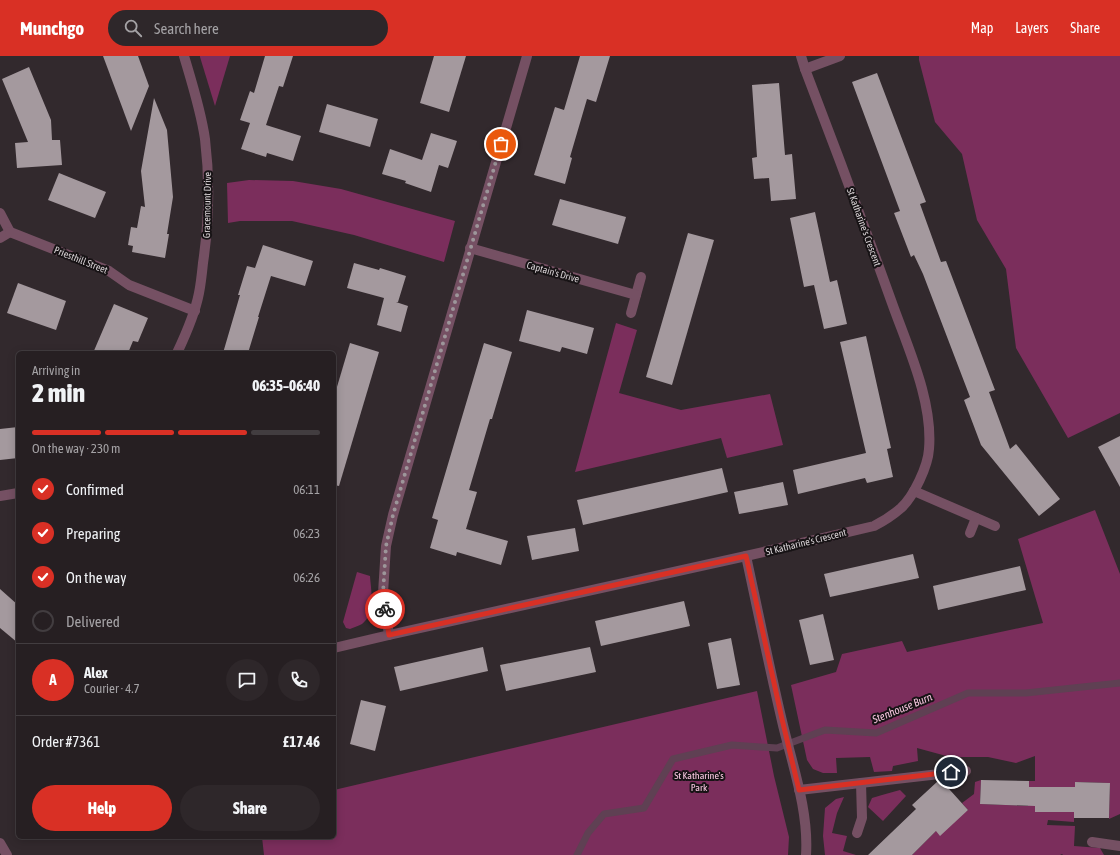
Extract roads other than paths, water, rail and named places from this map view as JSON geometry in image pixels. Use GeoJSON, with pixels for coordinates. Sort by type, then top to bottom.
{"type":"FeatureCollection","features":[{"type":"Feature","properties":{"kind":"street","name":"Gracemount Drive"},"geometry":{"type":"LineString","coordinates":[[178,351],[195,310],[199,294],[208,231],[208,176],[205,137],[184,56]]}},
{"type":"Feature","properties":{"kind":"street"},"geometry":{"type":"LineString","coordinates":[[389,635],[383,593],[386,546],[393,515],[527,56]]}},
{"type":"Feature","properties":{"kind":"street","name":"St Katharine's Crescent"},"geometry":{"type":"LineString","coordinates":[[336,648],[874,526],[889,518],[903,507],[914,491],[924,471],[929,450],[929,424],[926,405],[916,369],[866,229],[801,56]]}},
{"type":"Feature","properties":{"kind":"street"},"geometry":{"type":"LineString","coordinates":[[805,69],[840,56]]}},
{"type":"Feature","properties":{"kind":"street"},"geometry":{"type":"LineString","coordinates":[[0,213],[10,232],[0,238]]}},
{"type":"Feature","properties":{"kind":"street","name":"Priesthill Street"},"geometry":{"type":"LineString","coordinates":[[10,232],[109,271],[128,285],[195,310]]}},
{"type":"Feature","properties":{"kind":"street","name":"Captain's Drive"},"geometry":{"type":"LineString","coordinates":[[470,248],[636,295]]}},
{"type":"Feature","properties":{"kind":"street"},"geometry":{"type":"LineString","coordinates":[[631,312],[642,278]]}},
{"type":"Feature","properties":{"kind":"street"},"geometry":{"type":"LineString","coordinates":[[914,491],[995,526]]}},
{"type":"Feature","properties":{"kind":"street"},"geometry":{"type":"LineString","coordinates":[[0,496],[16,493]]}},
{"type":"Feature","properties":{"kind":"street"},"geometry":{"type":"LineString","coordinates":[[970,533],[976,518]]}},
{"type":"Feature","properties":{"kind":"street"},"geometry":{"type":"LineString","coordinates":[[746,556],[804,814],[807,840],[806,855]]}},
{"type":"Feature","properties":{"kind":"street"},"geometry":{"type":"LineString","coordinates":[[799,790],[966,771]]}},
{"type":"Feature","properties":{"kind":"street"},"geometry":{"type":"LineString","coordinates":[[856,834],[862,818],[861,783]]}},
{"type":"Feature","properties":{"kind":"street"},"geometry":{"type":"LineString","coordinates":[[1092,842],[1120,846]]}},
{"type":"Feature","properties":{"kind":"street"},"geometry":{"type":"LineString","coordinates":[[0,844],[4,854]]}},
{"type":"Feature","properties":{"kind":"waterway","name":"Stenhouse Burn"},"geometry":{"type":"LineString","coordinates":[[577,855],[588,833],[604,814],[644,808],[673,759],[732,745],[777,748],[825,730],[876,733],[968,693],[1026,693],[1120,683]]}},
{"type":"Feature","properties":{"kind":"park label","name":"St Katharine's Park"},"geometry":{"type":"Point","coordinates":[699,780]}}]}
